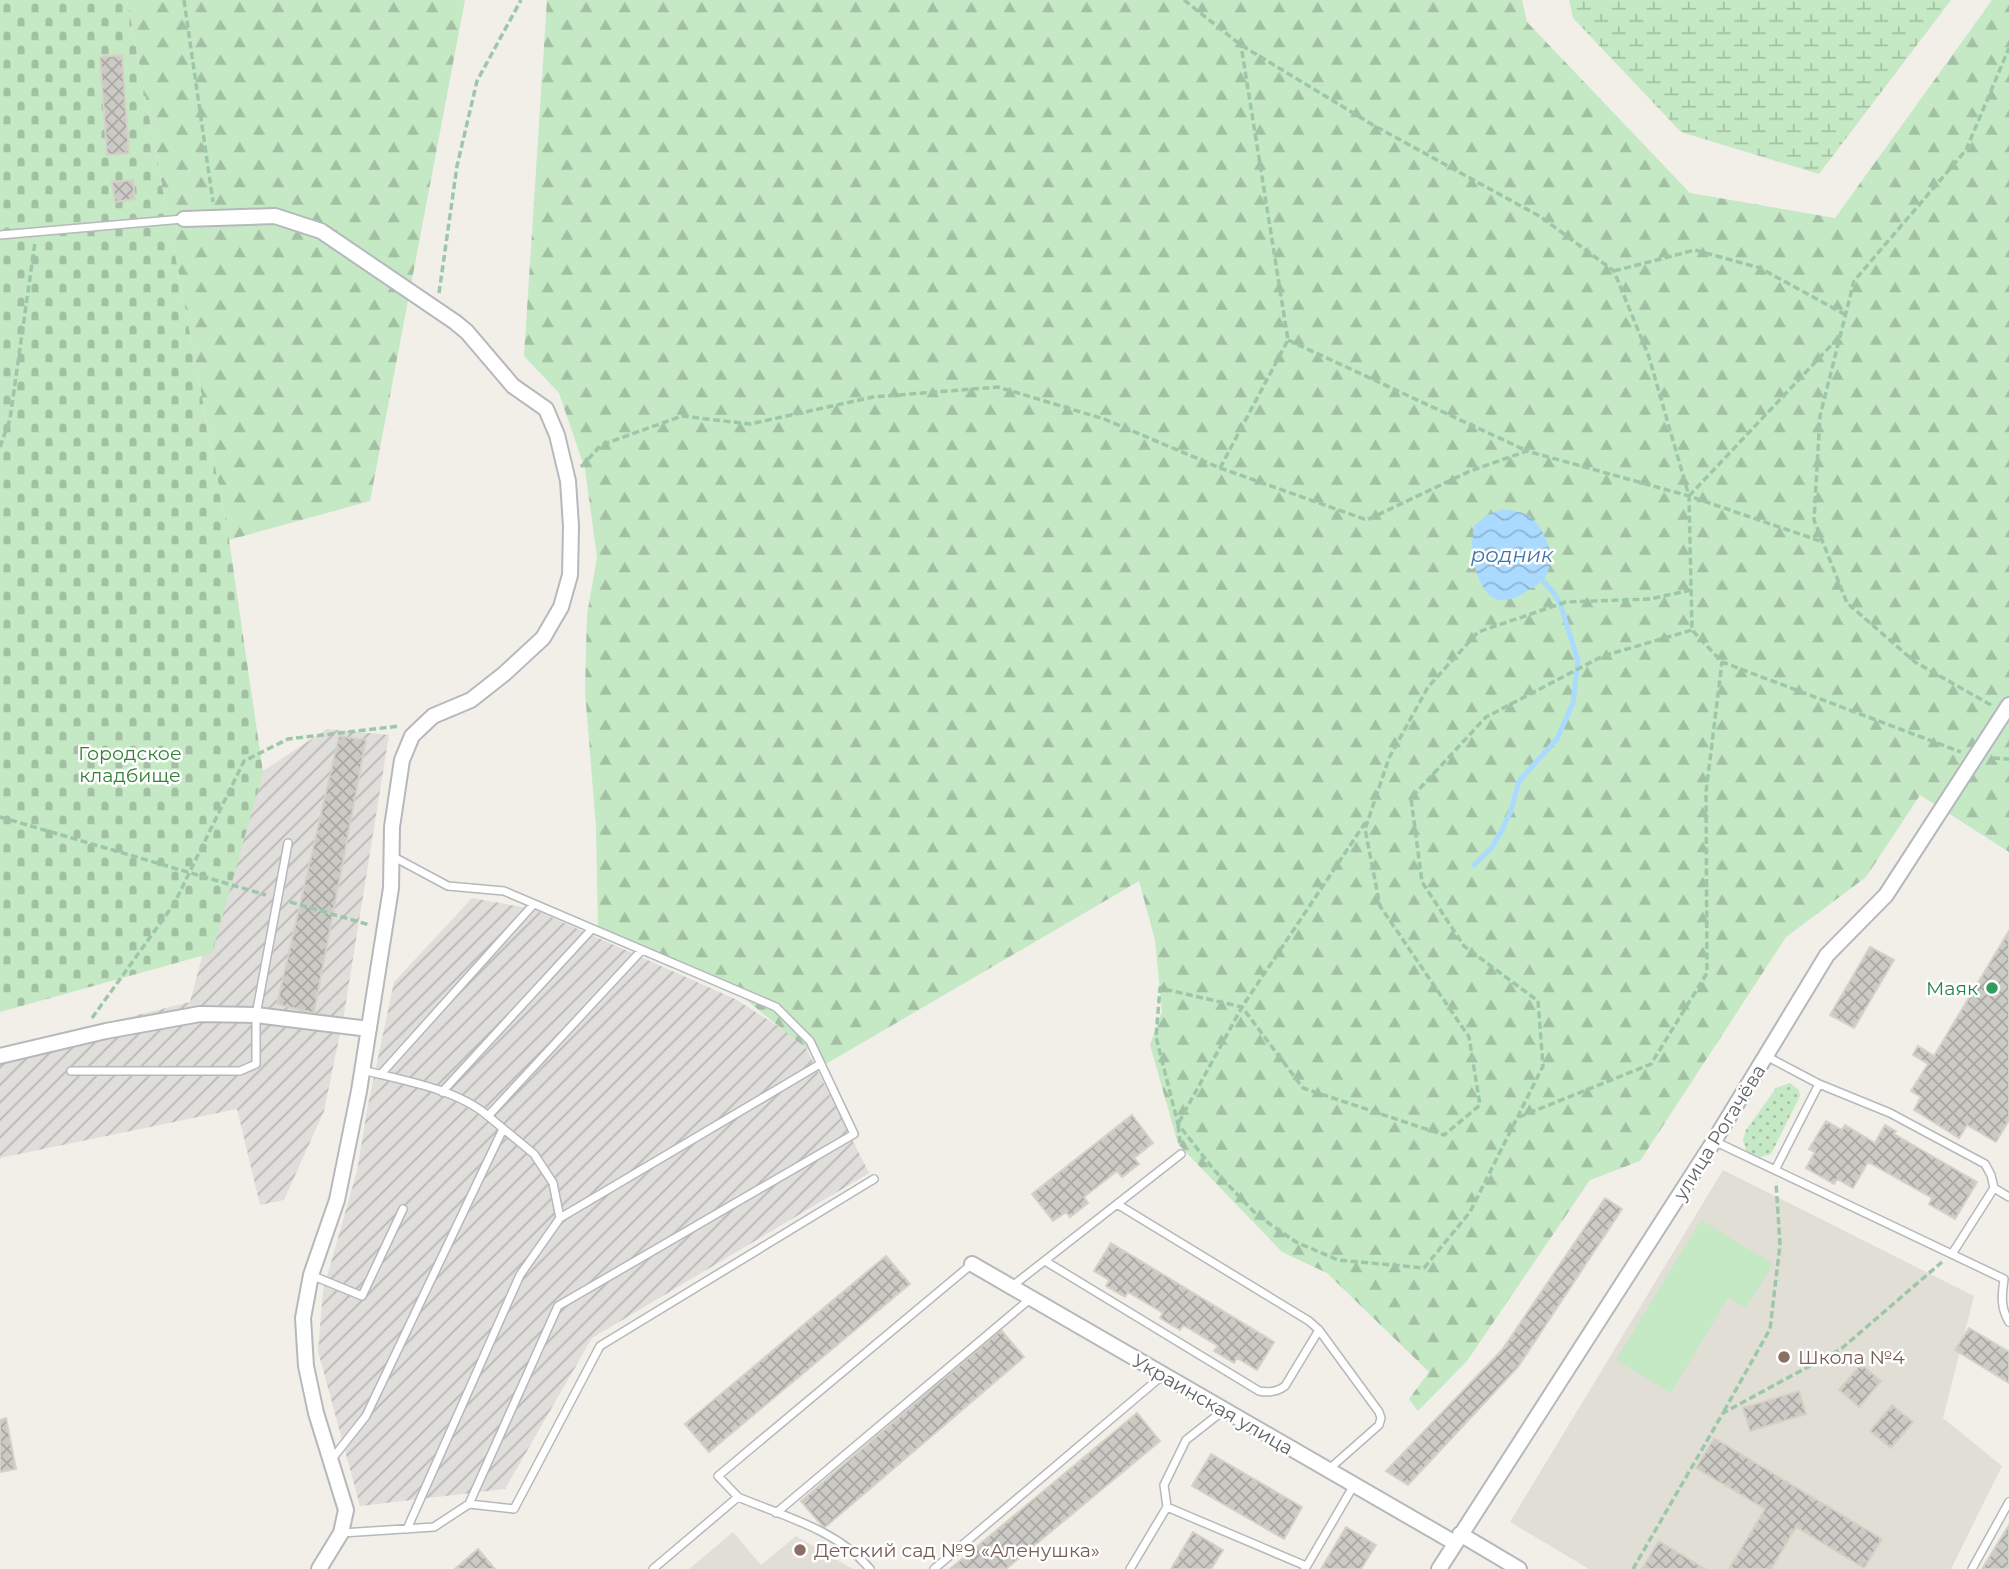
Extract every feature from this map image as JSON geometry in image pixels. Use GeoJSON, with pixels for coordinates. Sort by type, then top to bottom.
{"type":"FeatureCollection","features":[{"type":"Feature","properties":{"kind":"street"},"geometry":{"type":"LineString","coordinates":[[184,219],[275,216],[321,231],[436,309],[467,332],[513,386],[546,409],[558,435],[568,481],[570,575],[561,607],[543,638],[471,700],[433,716],[412,736],[402,761],[392,827],[391,888],[362,1070],[337,1200],[311,1275],[303,1318],[306,1366],[316,1413],[346,1510],[341,1533],[319,1569]]}},
{"type":"Feature","properties":{"kind":"street","name":"улица Рогачёва"},"geometry":{"type":"LineString","coordinates":[[1439,1569],[1714,1141],[1827,955],[1886,895],[2007,709]]}},
{"type":"Feature","properties":{"kind":"street"},"geometry":{"type":"LineString","coordinates":[[0,1056],[150,1022],[200,1014],[256,1016],[369,1028]]}},
{"type":"Feature","properties":{"kind":"street","name":"Украинская улица"},"geometry":{"type":"LineString","coordinates":[[972,1264],[1353,1485],[1519,1569]]}},
{"type":"Feature","properties":{"kind":"lane"},"geometry":{"type":"LineString","coordinates":[[0,235],[184,219]]}},
{"type":"Feature","properties":{"kind":"lane"},"geometry":{"type":"LineString","coordinates":[[71,1071],[240,1071],[256,1064],[256,1016],[288,843]]}},
{"type":"Feature","properties":{"kind":"lane"},"geometry":{"type":"LineString","coordinates":[[341,1533],[434,1527],[469,1504],[558,1306],[854,1134],[810,1041],[776,1007],[504,891],[448,886],[391,855]]}},
{"type":"Feature","properties":{"kind":"lane"},"geometry":{"type":"LineString","coordinates":[[381,1074],[533,905]]}},
{"type":"Feature","properties":{"kind":"lane"},"geometry":{"type":"LineString","coordinates":[[442,1093],[591,930]]}},
{"type":"Feature","properties":{"kind":"lane"},"geometry":{"type":"LineString","coordinates":[[488,1116],[641,951]]}},
{"type":"Feature","properties":{"kind":"lane"},"geometry":{"type":"LineString","coordinates":[[1766,1056],[1819,1084],[1890,1113],[1985,1164],[1994,1188],[1952,1254]]}},
{"type":"Feature","properties":{"kind":"lane"},"geometry":{"type":"LineString","coordinates":[[407,1529],[520,1275],[560,1218],[820,1064]]}},
{"type":"Feature","properties":{"kind":"lane"},"geometry":{"type":"LineString","coordinates":[[362,1070],[477,1106],[534,1154],[553,1183],[560,1218]]}},
{"type":"Feature","properties":{"kind":"lane"},"geometry":{"type":"LineString","coordinates":[[1775,1170],[1819,1084]]}},
{"type":"Feature","properties":{"kind":"lane"},"geometry":{"type":"LineString","coordinates":[[331,1459],[366,1416],[503,1129]]}},
{"type":"Feature","properties":{"kind":"lane"},"geometry":{"type":"LineString","coordinates":[[1714,1141],[2004,1279]]}},
{"type":"Feature","properties":{"kind":"lane"},"geometry":{"type":"LineString","coordinates":[[1011,1287],[1181,1154]]}},
{"type":"Feature","properties":{"kind":"lane"},"geometry":{"type":"LineString","coordinates":[[469,1504],[514,1509],[600,1346],[874,1179]]}},
{"type":"Feature","properties":{"kind":"lane"},"geometry":{"type":"LineString","coordinates":[[1994,1188],[2009,1197]]}},
{"type":"Feature","properties":{"kind":"lane"},"geometry":{"type":"LineString","coordinates":[[1116,1204],[1309,1321],[1319,1330],[1380,1412],[1381,1418],[1379,1425],[1328,1470]]}},
{"type":"Feature","properties":{"kind":"lane"},"geometry":{"type":"LineString","coordinates":[[311,1275],[362,1296],[403,1209]]}},
{"type":"Feature","properties":{"kind":"lane"},"geometry":{"type":"LineString","coordinates":[[1045,1261],[1259,1391],[1271,1392],[1285,1386],[1319,1330]]}},
{"type":"Feature","properties":{"kind":"lane"},"geometry":{"type":"LineString","coordinates":[[870,1569],[862,1559],[836,1539],[738,1497],[718,1476],[972,1264]]}},
{"type":"Feature","properties":{"kind":"lane"},"geometry":{"type":"LineString","coordinates":[[2009,1270],[2004,1279],[2001,1298],[2003,1312],[2009,1322]]}},
{"type":"Feature","properties":{"kind":"lane"},"geometry":{"type":"LineString","coordinates":[[776,1513],[1031,1298]]}},
{"type":"Feature","properties":{"kind":"lane"},"geometry":{"type":"LineString","coordinates":[[934,1569],[1163,1375]]}},
{"type":"Feature","properties":{"kind":"lane"},"geometry":{"type":"LineString","coordinates":[[1130,1569],[1167,1507],[1164,1485],[1186,1440],[1224,1410]]}},
{"type":"Feature","properties":{"kind":"lane"},"geometry":{"type":"LineString","coordinates":[[1167,1507],[1305,1568],[1353,1485]]}},
{"type":"Feature","properties":{"kind":"lane"},"geometry":{"type":"LineString","coordinates":[[653,1569],[738,1497]]}},
{"type":"Feature","properties":{"kind":"lane"},"geometry":{"type":"LineString","coordinates":[[1972,1569],[2009,1502]]}},
{"type":"Feature","properties":{"kind":"path"},"geometry":{"type":"LineString","coordinates":[[184,0],[215,218]]}},
{"type":"Feature","properties":{"kind":"path"},"geometry":{"type":"LineString","coordinates":[[436,309],[457,166],[477,82],[522,0]]}},
{"type":"Feature","properties":{"kind":"path"},"geometry":{"type":"LineString","coordinates":[[1184,0],[1241,45],[1373,125],[1541,217],[1614,271],[1649,357],[1689,496],[1692,630],[1722,662],[1975,757],[2009,759]]}},
{"type":"Feature","properties":{"kind":"path"},"geometry":{"type":"LineString","coordinates":[[1220,468],[1288,340],[1241,45]]}},
{"type":"Feature","properties":{"kind":"path"},"geometry":{"type":"LineString","coordinates":[[2007,709],[1915,662],[1847,603],[1814,520],[1821,416],[1854,281],[1966,150],[2009,48]]}},
{"type":"Feature","properties":{"kind":"path"},"geometry":{"type":"LineString","coordinates":[[0,447],[10,419],[37,231]]}},
{"type":"Feature","properties":{"kind":"path"},"geometry":{"type":"LineString","coordinates":[[1614,271],[1695,250],[1760,268],[1846,315]]}},
{"type":"Feature","properties":{"kind":"path"},"geometry":{"type":"LineString","coordinates":[[1689,496],[1840,336]]}},
{"type":"Feature","properties":{"kind":"path"},"geometry":{"type":"LineString","coordinates":[[1288,340],[1527,451],[1689,496],[1823,542]]}},
{"type":"Feature","properties":{"kind":"path"},"geometry":{"type":"LineString","coordinates":[[568,481],[601,445],[682,416],[750,424],[873,397],[998,387],[1104,419],[1220,468],[1367,520],[1470,471],[1527,451]]}},
{"type":"Feature","properties":{"kind":"path"},"geometry":{"type":"LineString","coordinates":[[1181,1154],[1178,1124],[1156,1037],[1160,988],[1242,1007],[1303,1088],[1444,1135],[1480,1105],[1469,1038],[1380,906],[1365,829],[1389,758],[1428,687],[1478,632],[1566,602],[1650,599],[1692,590]]}},
{"type":"Feature","properties":{"kind":"path"},"geometry":{"type":"LineString","coordinates":[[1178,1124],[1214,1170],[1256,1215],[1296,1242],[1338,1260],[1424,1268],[1470,1212],[1544,1066],[1538,1001],[1464,946],[1422,882],[1411,799],[1486,718],[1603,656],[1692,630]]}},
{"type":"Feature","properties":{"kind":"path"},"geometry":{"type":"LineString","coordinates":[[1518,1117],[1651,1064],[1707,973],[1706,792],[1722,662]]}},
{"type":"Feature","properties":{"kind":"path"},"geometry":{"type":"LineString","coordinates":[[79,1037],[174,904],[244,761],[288,739],[425,724]]}},
{"type":"Feature","properties":{"kind":"path"},"geometry":{"type":"LineString","coordinates":[[1178,1124],[1242,1007],[1370,815]]}},
{"type":"Feature","properties":{"kind":"path"},"geometry":{"type":"LineString","coordinates":[[0,817],[385,929]]}},
{"type":"Feature","properties":{"kind":"path"},"geometry":{"type":"LineString","coordinates":[[1633,1569],[1770,1329],[1780,1245],[1775,1170]]}},
{"type":"Feature","properties":{"kind":"path"},"geometry":{"type":"LineString","coordinates":[[1723,1413],[1841,1349],[1952,1254]]}},
{"type":"Feature","properties":{"kind":"shaded area"},"geometry":{"type":"Polygon","coordinates":[[[327,729],[389,735],[344,1014],[324,1111],[284,1200],[260,1205],[237,1109],[0,1158],[0,1049],[190,1002],[249,780],[327,729]]]}},
{"type":"Feature","properties":{"kind":"shaded area"},"geometry":{"type":"Polygon","coordinates":[[[472,898],[533,909],[735,999],[803,1042],[869,1173],[592,1338],[505,1489],[360,1506],[318,1351],[323,1291],[357,1171],[394,982],[472,898]]]}},
{"type":"Feature","properties":{"kind":"shaded area","name":"Школа №4"},"geometry":{"type":"Polygon","coordinates":[[[1723,1170],[1974,1296],[1943,1418],[2002,1466],[1951,1569],[1589,1569],[1510,1522],[1723,1170]]]}},
{"type":"Feature","properties":{"kind":"shaded area","name":"Детский сад №9 «Аленушка»"},"geometry":{"type":"Polygon","coordinates":[[[733,1532],[761,1565],[796,1536],[853,1569],[689,1569],[733,1532]]]}},
{"type":"Feature","properties":{"kind":"green space","name":"Городское кладбище"},"geometry":{"type":"Polygon","coordinates":[[[0,0],[127,0],[229,540],[263,772],[212,953],[0,1012],[0,0]]]}},
{"type":"Feature","properties":{"kind":"green space"},"geometry":{"type":"Polygon","coordinates":[[[127,0],[465,0],[370,501],[229,540],[127,0]]]}},
{"type":"Feature","properties":{"kind":"green space"},"geometry":{"type":"Polygon","coordinates":[[[547,0],[1522,0],[1527,22],[1690,193],[1835,218],[1992,0],[2009,0],[2009,852],[1920,795],[1866,877],[1786,937],[1640,1161],[1590,1180],[1467,1361],[1418,1411],[1409,1399],[1429,1372],[1327,1273],[1282,1252],[1178,1144],[1150,1045],[1162,1011],[1155,940],[1139,881],[826,1064],[735,991],[669,957],[598,932],[596,827],[585,691],[587,615],[597,557],[585,469],[559,393],[524,356],[547,0]]]}},
{"type":"Feature","properties":{"kind":"green space"},"geometry":{"type":"Polygon","coordinates":[[[1569,0],[1951,0],[1819,174],[1681,132],[1573,18],[1569,0]]]}},
{"type":"Feature","properties":{"kind":"green space"},"geometry":{"type":"Polygon","coordinates":[[[1790,1083],[1799,1090],[1800,1096],[1771,1154],[1760,1157],[1746,1151],[1743,1139],[1746,1130],[1776,1088],[1790,1083]]]}},
{"type":"Feature","properties":{"kind":"green space"},"geometry":{"type":"Polygon","coordinates":[[[1701,1220],[1773,1264],[1746,1308],[1728,1298],[1671,1393],[1616,1360],[1701,1220]]]}},
{"type":"Feature","properties":{"kind":"water","name":"родник"},"geometry":{"type":"Polygon","coordinates":[[[1502,509],[1532,518],[1547,540],[1550,558],[1546,575],[1541,582],[1520,596],[1500,600],[1488,593],[1479,579],[1472,544],[1474,526],[1486,516],[1502,509]]]}},
{"type":"Feature","properties":{"kind":"building"},"geometry":{"type":"Polygon","coordinates":[[[122,55],[129,153],[107,155],[100,57],[122,55]]]}},
{"type":"Feature","properties":{"kind":"building"},"geometry":{"type":"Polygon","coordinates":[[[133,180],[135,199],[115,202],[112,182],[133,180]]]}},
{"type":"Feature","properties":{"kind":"building"},"geometry":{"type":"Polygon","coordinates":[[[339,736],[366,740],[314,1013],[277,1004],[339,736]]]}},
{"type":"Feature","properties":{"kind":"building","name":"Маяк"},"geometry":{"type":"Polygon","coordinates":[[[2009,931],[2009,1120],[1996,1142],[1967,1125],[1959,1138],[1914,1110],[1921,1097],[1911,1091],[1928,1064],[1913,1055],[1918,1046],[1934,1056],[2009,931]]]}},
{"type":"Feature","properties":{"kind":"building"},"geometry":{"type":"Polygon","coordinates":[[[1870,947],[1894,960],[1854,1028],[1830,1015],[1870,947]]]}},
{"type":"Feature","properties":{"kind":"building"},"geometry":{"type":"Polygon","coordinates":[[[1132,1115],[1153,1143],[1134,1158],[1139,1164],[1122,1177],[1117,1171],[1084,1197],[1088,1203],[1070,1217],[1066,1212],[1053,1221],[1032,1194],[1132,1115]]]}},
{"type":"Feature","properties":{"kind":"building"},"geometry":{"type":"Polygon","coordinates":[[[1826,1121],[1842,1130],[1845,1125],[1875,1143],[1885,1125],[1896,1131],[1894,1134],[1977,1182],[1955,1219],[1929,1204],[1932,1198],[1868,1162],[1853,1188],[1837,1179],[1834,1184],[1806,1168],[1815,1152],[1809,1149],[1826,1121]]]}},
{"type":"Feature","properties":{"kind":"building"},"geometry":{"type":"Polygon","coordinates":[[[1605,1198],[1622,1209],[1518,1367],[1408,1485],[1386,1471],[1502,1350],[1605,1198]]]}},
{"type":"Feature","properties":{"kind":"building"},"geometry":{"type":"Polygon","coordinates":[[[1111,1243],[1274,1342],[1257,1370],[1237,1358],[1234,1363],[1214,1351],[1218,1346],[1183,1325],[1180,1330],[1160,1318],[1163,1313],[1128,1292],[1125,1297],[1106,1286],[1109,1280],[1094,1271],[1111,1243]]]}},
{"type":"Feature","properties":{"kind":"building"},"geometry":{"type":"Polygon","coordinates":[[[886,1256],[910,1284],[709,1452],[685,1424],[886,1256]]]}},
{"type":"Feature","properties":{"kind":"building"},"geometry":{"type":"Polygon","coordinates":[[[1969,1328],[2009,1352],[2009,1383],[1955,1350],[1969,1328]]]}},
{"type":"Feature","properties":{"kind":"building"},"geometry":{"type":"Polygon","coordinates":[[[1001,1330],[1024,1357],[824,1528],[801,1501],[1001,1330]]]}},
{"type":"Feature","properties":{"kind":"building"},"geometry":{"type":"Polygon","coordinates":[[[1861,1364],[1881,1381],[1859,1407],[1839,1390],[1861,1364]]]}},
{"type":"Feature","properties":{"kind":"building"},"geometry":{"type":"Polygon","coordinates":[[[1799,1391],[1806,1414],[1750,1431],[1743,1408],[1799,1391]]]}},
{"type":"Feature","properties":{"kind":"building"},"geometry":{"type":"Polygon","coordinates":[[[1892,1405],[1913,1422],[1891,1448],[1870,1431],[1892,1405]]]}},
{"type":"Feature","properties":{"kind":"building"},"geometry":{"type":"Polygon","coordinates":[[[1137,1413],[1160,1441],[1006,1569],[950,1569],[1137,1413]]]}},
{"type":"Feature","properties":{"kind":"building"},"geometry":{"type":"Polygon","coordinates":[[[6,1418],[16,1469],[0,1472],[0,1420],[6,1418]]]}},
{"type":"Feature","properties":{"kind":"building"},"geometry":{"type":"Polygon","coordinates":[[[1714,1438],[1882,1539],[1864,1568],[1796,1527],[1771,1569],[1729,1569],[1765,1509],[1696,1468],[1714,1438]]]}},
{"type":"Feature","properties":{"kind":"building"},"geometry":{"type":"Polygon","coordinates":[[[1211,1454],[1302,1507],[1284,1539],[1192,1486],[1211,1454]]]}},
{"type":"Feature","properties":{"kind":"building"},"geometry":{"type":"Polygon","coordinates":[[[2009,1525],[2009,1569],[1982,1569],[2009,1525]]]}},
{"type":"Feature","properties":{"kind":"building"},"geometry":{"type":"Polygon","coordinates":[[[1346,1527],[1376,1545],[1361,1569],[1321,1569],[1346,1527]]]}},
{"type":"Feature","properties":{"kind":"building"},"geometry":{"type":"Polygon","coordinates":[[[1193,1532],[1223,1550],[1211,1569],[1171,1569],[1193,1532]]]}},
{"type":"Feature","properties":{"kind":"building"},"geometry":{"type":"Polygon","coordinates":[[[1659,1541],[1705,1569],[1642,1569],[1659,1541]]]}},
{"type":"Feature","properties":{"kind":"building"},"geometry":{"type":"Polygon","coordinates":[[[478,1549],[495,1569],[455,1569],[478,1549]]]}},
{"type":"Feature","properties":{"kind":"waterway"},"geometry":{"type":"LineString","coordinates":[[1474,865],[1492,847],[1511,811],[1519,781],[1557,739],[1573,703],[1578,661],[1560,603],[1543,581]]}},
{"type":"Feature","properties":{"kind":"place","name":"Маяк"},"geometry":{"type":"Point","coordinates":[1992,988]}},
{"type":"Feature","properties":{"kind":"place","name":"Школа №4"},"geometry":{"type":"Point","coordinates":[1784,1357]}},
{"type":"Feature","properties":{"kind":"place","name":"Детский сад №9 «Аленушка»"},"geometry":{"type":"Point","coordinates":[800,1550]}}]}
